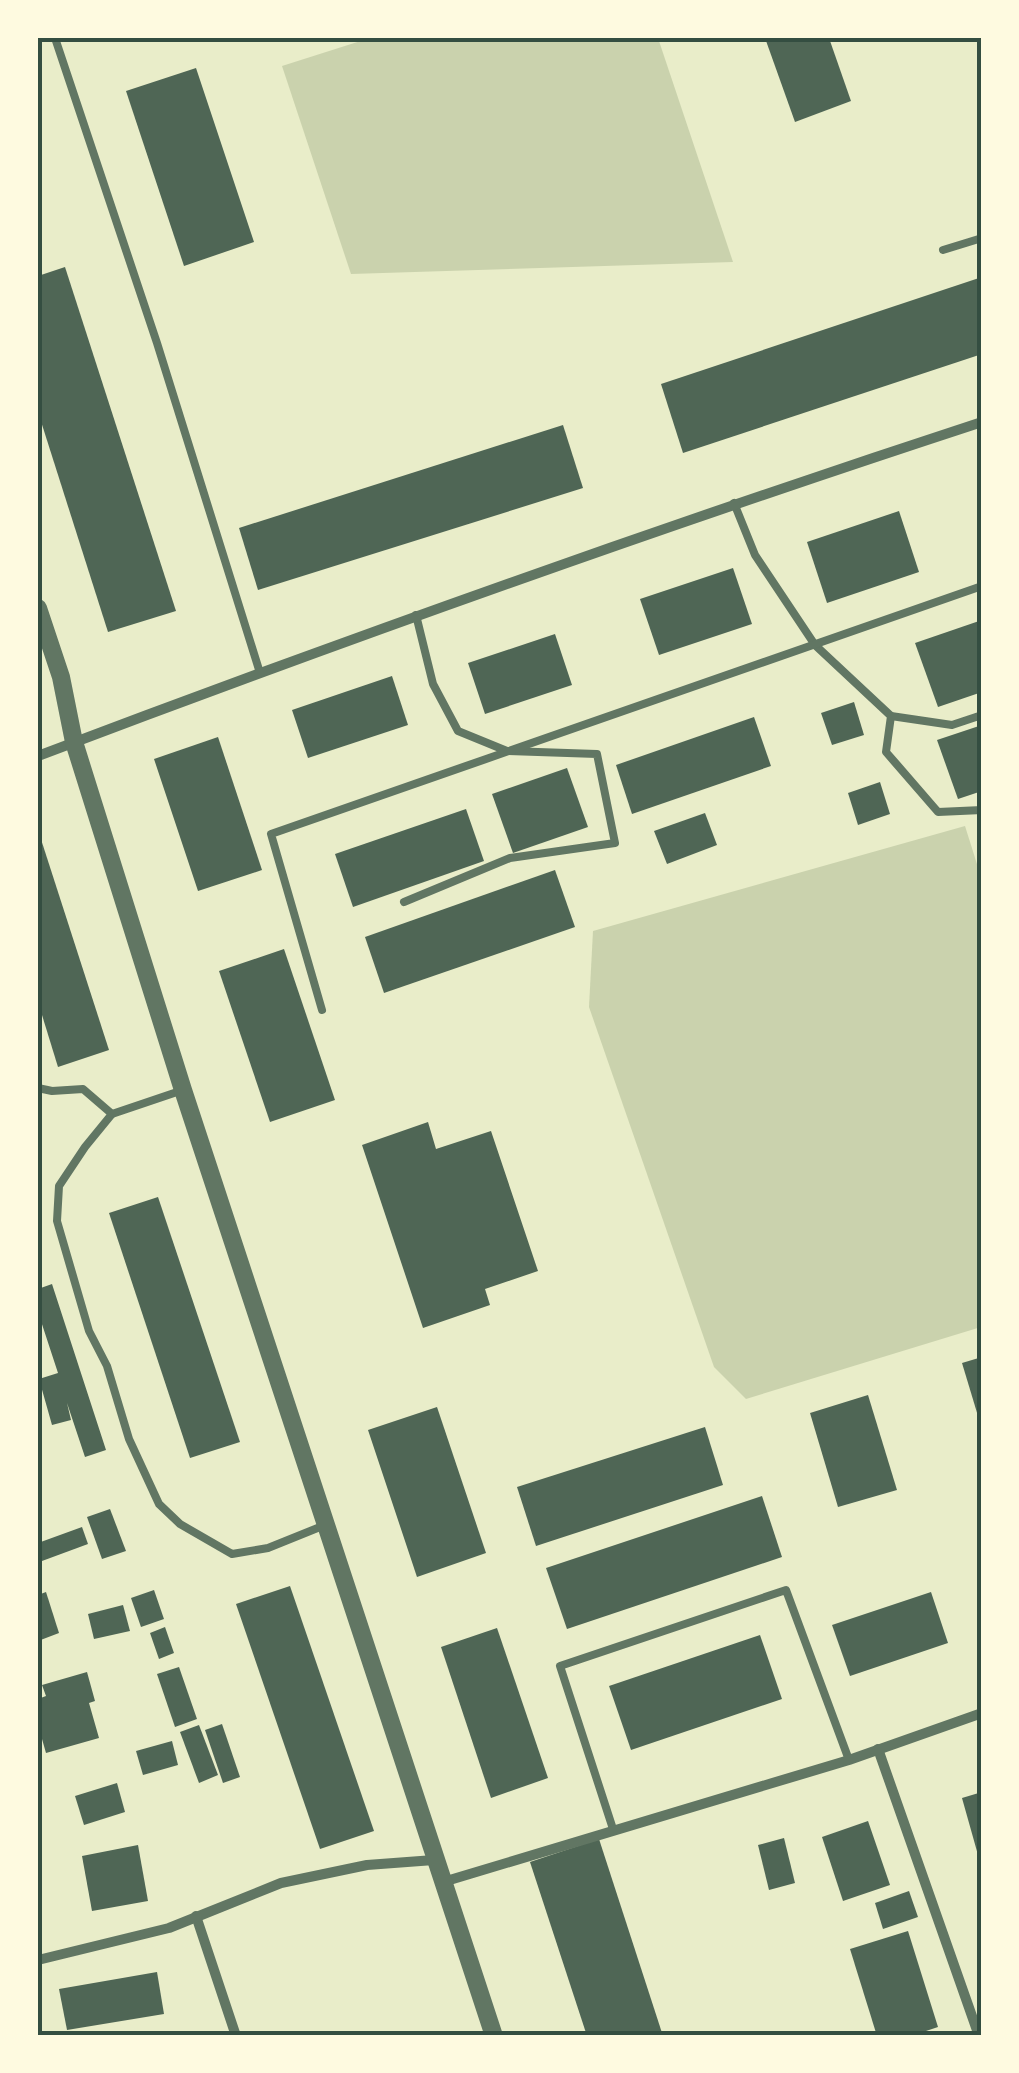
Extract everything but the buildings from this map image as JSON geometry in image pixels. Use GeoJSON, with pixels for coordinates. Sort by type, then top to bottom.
{"type":"FeatureCollection","features":[{"type":"Feature","properties":{"kind":"street"},"geometry":{"type":"LineString","coordinates":[[38,756],[416,615],[982,422]]}},
{"type":"Feature","properties":{"kind":"street"},"geometry":{"type":"LineString","coordinates":[[38,608],[61,677],[74,742],[183,1090],[494,2036]]}},
{"type":"Feature","properties":{"kind":"street"},"geometry":{"type":"LineString","coordinates":[[442,1882],[849,1760],[982,1713]]}},
{"type":"Feature","properties":{"kind":"street"},"geometry":{"type":"LineString","coordinates":[[878,1749],[979,2036]]}},
{"type":"Feature","properties":{"kind":"street"},"geometry":{"type":"LineString","coordinates":[[38,1960],[168,1928],[281,1883],[367,1865],[434,1860]]}},
{"type":"Feature","properties":{"kind":"street"},"geometry":{"type":"LineString","coordinates":[[196,1916],[236,2036]]}},
{"type":"Feature","properties":{"kind":"lane"},"geometry":{"type":"LineString","coordinates":[[55,38],[157,343],[260,672]]}},
{"type":"Feature","properties":{"kind":"lane"},"geometry":{"type":"LineString","coordinates":[[943,250],[982,238]]}},
{"type":"Feature","properties":{"kind":"lane"},"geometry":{"type":"LineString","coordinates":[[734,504],[755,554],[815,644],[891,716],[952,725],[982,715]]}},
{"type":"Feature","properties":{"kind":"lane"},"geometry":{"type":"LineString","coordinates":[[322,1010],[272,834],[982,586]]}},
{"type":"Feature","properties":{"kind":"lane"},"geometry":{"type":"LineString","coordinates":[[404,902],[510,858],[614,843],[597,754],[507,751],[458,731],[433,684],[416,615]]}},
{"type":"Feature","properties":{"kind":"lane"},"geometry":{"type":"LineString","coordinates":[[891,716],[886,752],[938,812],[982,810]]}},
{"type":"Feature","properties":{"kind":"lane"},"geometry":{"type":"LineString","coordinates":[[38,1088],[83,1089],[112,1114]]}},
{"type":"Feature","properties":{"kind":"lane"},"geometry":{"type":"LineString","coordinates":[[183,1090],[112,1114],[59,1186],[57,1221],[89,1332],[107,1366],[129,1439],[158,1504],[180,1524],[232,1554],[268,1548],[325,1526]]}},
{"type":"Feature","properties":{"kind":"lane"},"geometry":{"type":"LineString","coordinates":[[614,1828],[560,1666],[786,1590],[849,1760]]}},
{"type":"Feature","properties":{"kind":"green space"},"geometry":{"type":"Polygon","coordinates":[[[370,38],[658,38],[733,262],[351,274],[282,66],[370,38]]]}},
{"type":"Feature","properties":{"kind":"green space"},"geometry":{"type":"Polygon","coordinates":[[[965,826],[982,880],[981,1327],[746,1399],[714,1367],[589,1007],[593,931],[965,826]]]}}]}
